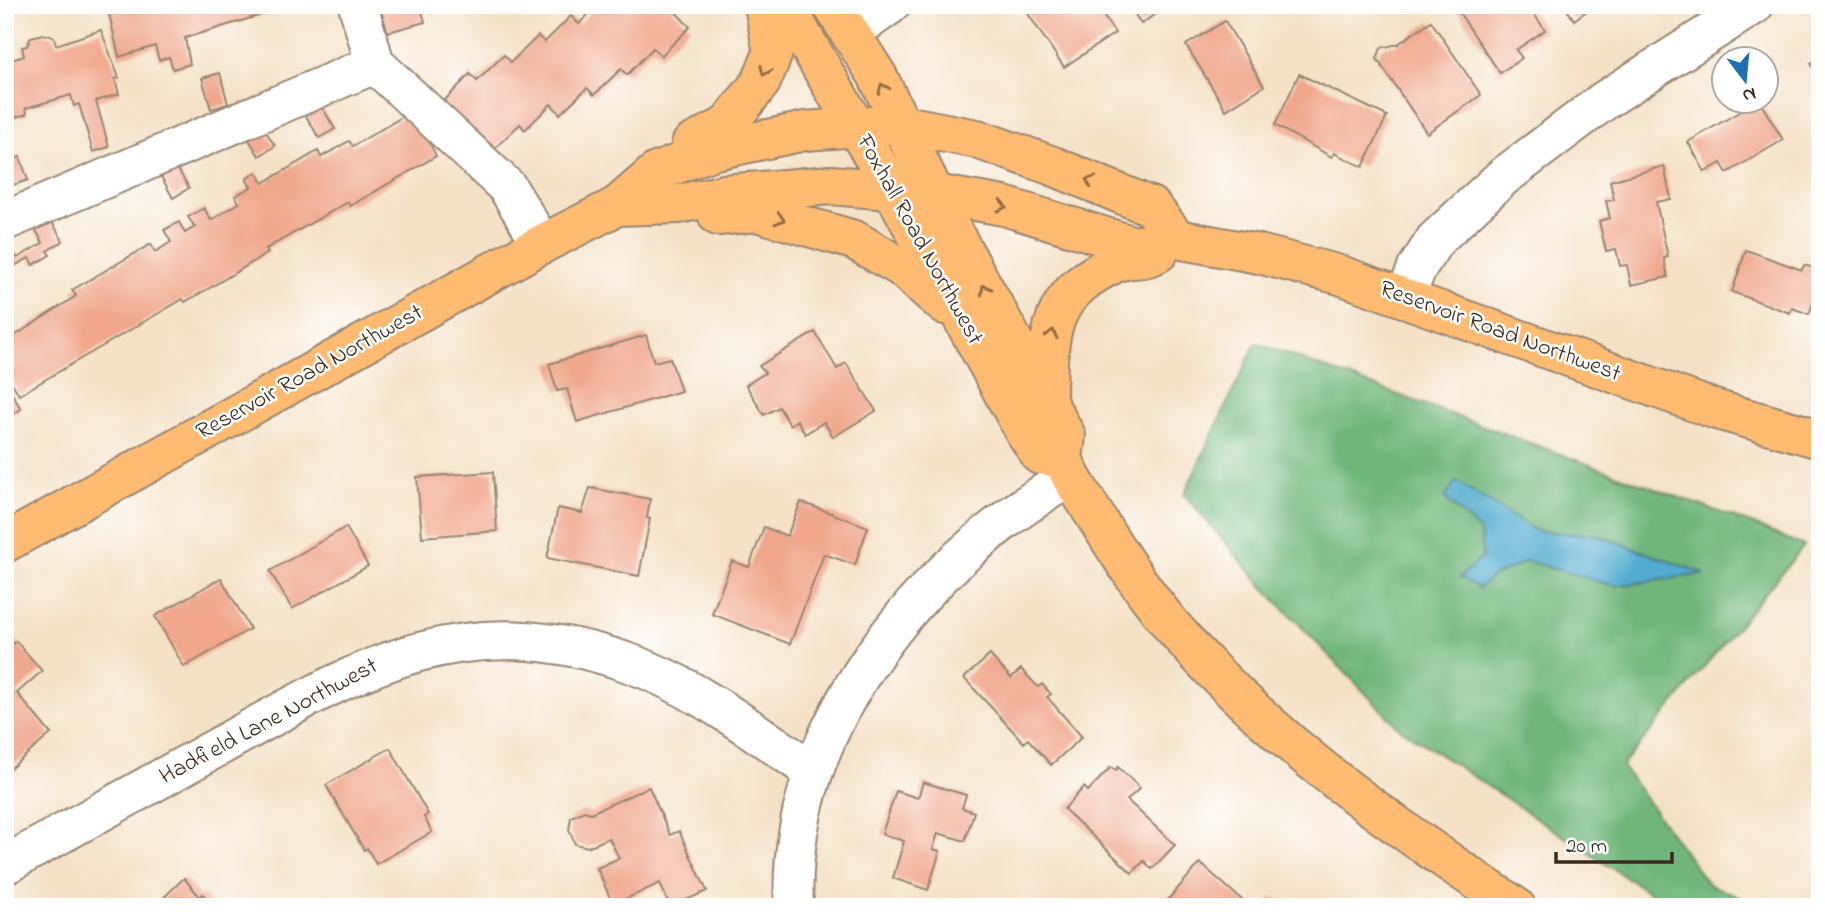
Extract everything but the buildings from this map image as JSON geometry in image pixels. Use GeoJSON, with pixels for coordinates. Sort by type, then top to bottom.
{"type":"FeatureCollection","features":[{"type":"Feature","properties":{"kind":"main road"},"geometry":{"type":"LineString","coordinates":[[764,5],[773,53],[761,82],[746,105],[726,127],[630,174],[617,206],[668,220],[757,212],[854,240],[901,267],[962,320]]}},
{"type":"Feature","properties":{"kind":"main road","name":"Foxhall Road Northwest"},"geometry":{"type":"LineString","coordinates":[[785,5],[857,127],[962,320],[1040,455],[1067,468],[1171,624],[1286,740],[1370,808],[1516,907]]}},
{"type":"Feature","properties":{"kind":"main road","name":"Foxhall Road Northwest"},"geometry":{"type":"LineString","coordinates":[[841,19],[877,75],[934,194],[1066,436],[1067,468]]}},
{"type":"Feature","properties":{"kind":"main road","name":"Reservoir Road Northwest"},"geometry":{"type":"LineString","coordinates":[[5,543],[542,244],[617,206],[656,172],[711,151],[806,131],[899,124],[977,139],[1066,171],[1153,207],[1177,239]]}},
{"type":"Feature","properties":{"kind":"main road","name":"Reservoir Road Northwest"},"geometry":{"type":"LineString","coordinates":[[617,206],[679,204],[724,194],[831,185],[892,189],[1004,206],[1135,246],[1177,239],[1259,254],[1340,275],[1706,406],[1820,439]]}},
{"type":"Feature","properties":{"kind":"main road"},"geometry":{"type":"LineString","coordinates":[[1048,402],[1051,336],[1055,319],[1074,288],[1115,262],[1151,258],[1177,239]]}},
{"type":"Feature","properties":{"kind":"street"},"geometry":{"type":"LineString","coordinates":[[358,5],[375,64],[507,187],[542,244]]}},
{"type":"Feature","properties":{"kind":"street"},"geometry":{"type":"LineString","coordinates":[[841,19],[890,5]]}},
{"type":"Feature","properties":{"kind":"street"},"geometry":{"type":"LineString","coordinates":[[1405,298],[1417,268],[1436,240],[1503,177],[1605,100],[1755,5]]}},
{"type":"Feature","properties":{"kind":"street"},"geometry":{"type":"LineString","coordinates":[[5,220],[375,64]]}},
{"type":"Feature","properties":{"kind":"street"},"geometry":{"type":"LineString","coordinates":[[794,907],[797,841],[812,771],[835,721],[877,652],[923,593],[995,526],[1067,468]]}},
{"type":"Feature","properties":{"kind":"street","name":"Hadfield Lane Northwest"},"geometry":{"type":"LineString","coordinates":[[5,865],[343,678],[415,652],[469,643],[512,640],[549,643],[587,650],[634,665],[696,694],[812,771]]}},
{"type":"Feature","properties":{"kind":"green space"},"geometry":{"type":"Polygon","coordinates":[[[1256,343],[1749,523],[1804,546],[1622,766],[1708,884],[1763,907],[1671,907],[1398,727],[1265,589],[1184,494],[1256,343]]]}},
{"type":"Feature","properties":{"kind":"water"},"geometry":{"type":"Polygon","coordinates":[[[1456,481],[1536,531],[1597,535],[1705,574],[1615,586],[1527,561],[1492,577],[1479,588],[1460,577],[1483,557],[1480,531],[1445,498],[1456,481]]]}}]}
